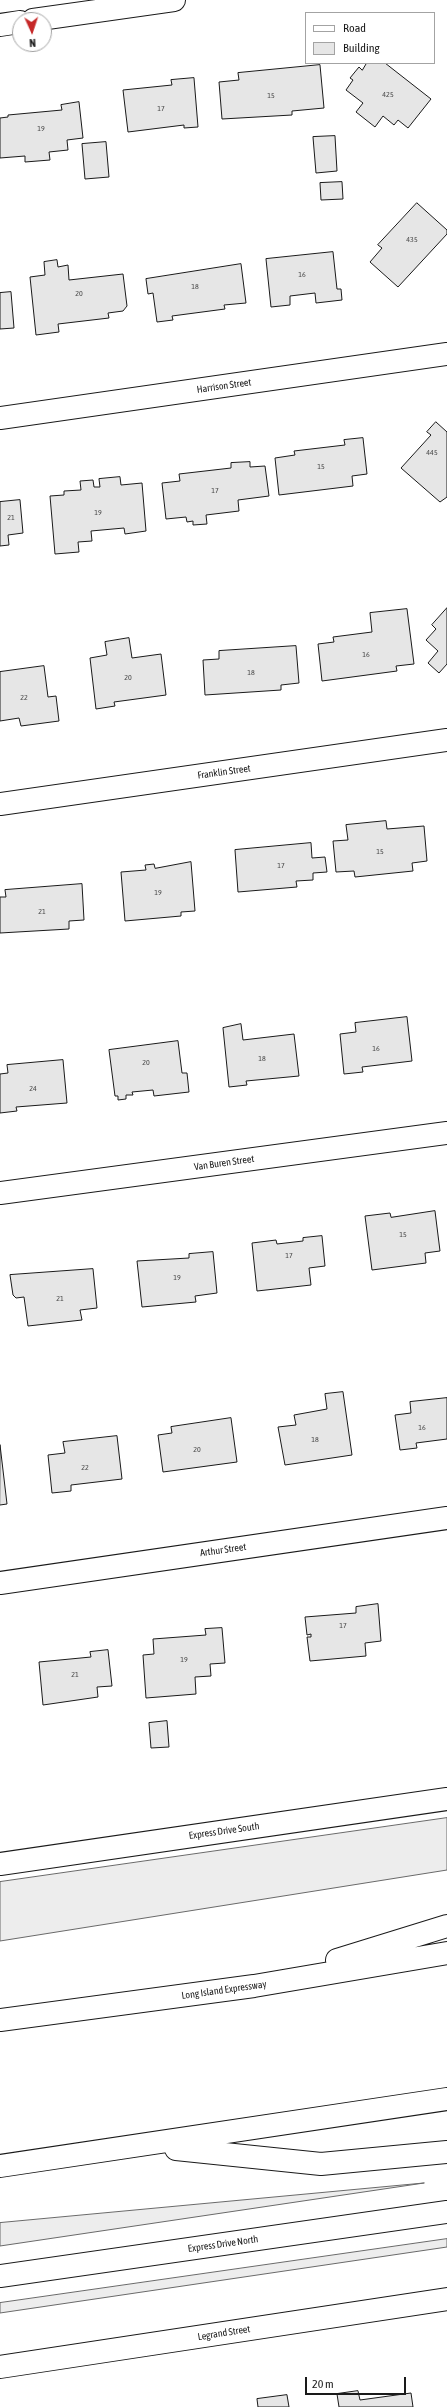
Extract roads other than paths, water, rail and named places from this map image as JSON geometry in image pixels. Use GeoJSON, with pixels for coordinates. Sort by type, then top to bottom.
{"type":"FeatureCollection","features":[{"type":"Feature","properties":{"kind":"main road"},"geometry":{"type":"LineString","coordinates":[[52,17],[174,0]]}},
{"type":"Feature","properties":{"kind":"main road"},"geometry":{"type":"LineString","coordinates":[[0,25],[12,23]]}},
{"type":"Feature","properties":{"kind":"main road","name":"Harrison Street"},"geometry":{"type":"LineString","coordinates":[[0,418],[447,354]]}},
{"type":"Feature","properties":{"kind":"main road","name":"Franklin Street"},"geometry":{"type":"LineString","coordinates":[[0,804],[447,740]]}},
{"type":"Feature","properties":{"kind":"main road","name":"Van Buren Street"},"geometry":{"type":"LineString","coordinates":[[0,1193],[447,1133]]}},
{"type":"Feature","properties":{"kind":"main road","name":"Arthur Street"},"geometry":{"type":"LineString","coordinates":[[0,1583],[447,1518]]}},
{"type":"Feature","properties":{"kind":"main road","name":"Express Drive South"},"geometry":{"type":"LineString","coordinates":[[0,1864],[447,1799]]}},
{"type":"Feature","properties":{"kind":"main road"},"geometry":{"type":"LineString","coordinates":[[254,1986],[447,1926]]}},
{"type":"Feature","properties":{"kind":"main road","name":"Long Island Expressway"},"geometry":{"type":"LineString","coordinates":[[0,2020],[254,1986],[447,1953]]}},
{"type":"Feature","properties":{"kind":"main road"},"geometry":{"type":"LineString","coordinates":[[0,2166],[145,2146],[447,2099]]}},
{"type":"Feature","properties":{"kind":"main road"},"geometry":{"type":"LineString","coordinates":[[145,2146],[321,2164],[447,2152]]}},
{"type":"Feature","properties":{"kind":"main road","name":"Express Drive North"},"geometry":{"type":"LineString","coordinates":[[0,2276],[447,2212]]}},
{"type":"Feature","properties":{"kind":"main road","name":"Legrand Street"},"geometry":{"type":"LineString","coordinates":[[0,2367],[447,2299]]}}]}
